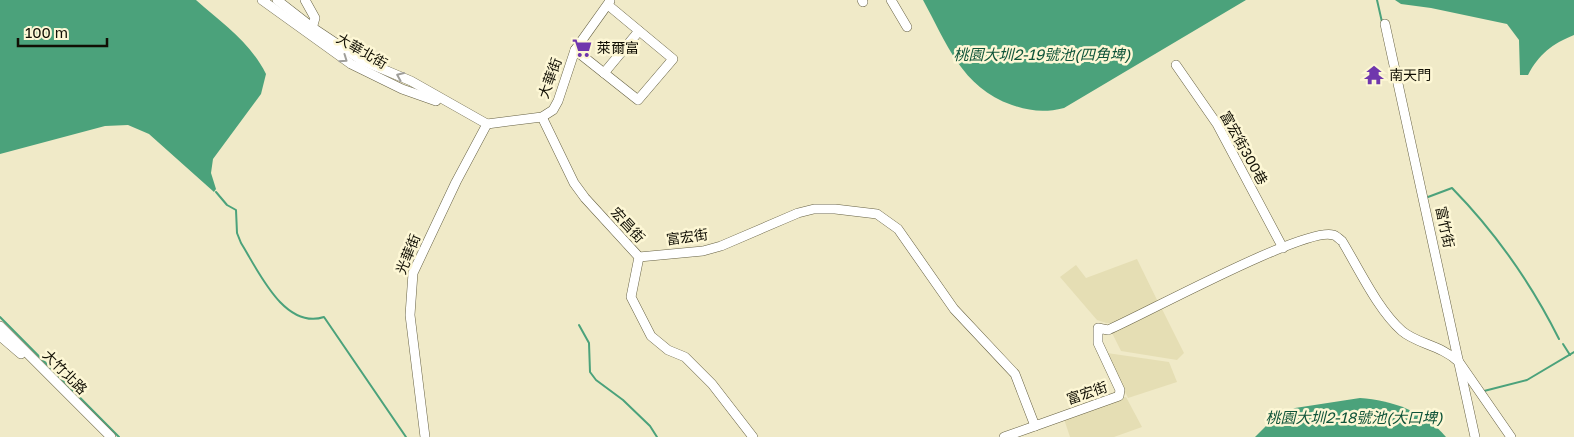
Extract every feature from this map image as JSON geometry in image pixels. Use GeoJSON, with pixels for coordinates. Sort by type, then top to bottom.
{"type":"FeatureCollection","features":[{"type":"Feature","properties":{"kind":"street","name":"大華北街"},"geometry":{"type":"LineString","coordinates":[[262,0],[311,32],[361,60],[411,81],[457,109],[487,124]]}},
{"type":"Feature","properties":{"kind":"street","name":"大華北街"},"geometry":{"type":"LineString","coordinates":[[277,0],[311,32]]}},
{"type":"Feature","properties":{"kind":"street"},"geometry":{"type":"LineString","coordinates":[[305,0],[315,18],[311,32]]}},
{"type":"Feature","properties":{"kind":"street"},"geometry":{"type":"LineString","coordinates":[[891,0],[907,27]]}},
{"type":"Feature","properties":{"kind":"street"},"geometry":{"type":"LineString","coordinates":[[575,50],[638,100],[673,59],[639,31],[609,2]]}},
{"type":"Feature","properties":{"kind":"street","name":"大華街"},"geometry":{"type":"LineString","coordinates":[[487,124],[542,117],[552,110],[558,101],[575,50],[609,2]]}},
{"type":"Feature","properties":{"kind":"street","name":"富竹街"},"geometry":{"type":"LineString","coordinates":[[1385,24],[1475,437]]}},
{"type":"Feature","properties":{"kind":"street"},"geometry":{"type":"LineString","coordinates":[[604,73],[639,31]]}},
{"type":"Feature","properties":{"kind":"street","name":"富宏街300巷"},"geometry":{"type":"LineString","coordinates":[[1176,65],[1217,124],[1283,248]]}},
{"type":"Feature","properties":{"kind":"street","name":"宏昌街"},"geometry":{"type":"LineString","coordinates":[[542,117],[574,183],[585,198],[639,257],[631,296],[651,336],[668,350],[685,357],[712,384],[752,437]]}},
{"type":"Feature","properties":{"kind":"street","name":"光華街"},"geometry":{"type":"LineString","coordinates":[[425,437],[410,315],[413,273],[456,182],[487,124]]}},
{"type":"Feature","properties":{"kind":"street","name":"富宏街"},"geometry":{"type":"LineString","coordinates":[[639,257],[703,251],[721,246],[798,212],[814,209],[835,209],[877,214],[898,229],[954,308],[1015,374],[1035,426],[1119,396],[1120,390],[1098,343],[1098,328],[1108,330],[1244,263],[1319,235],[1334,234],[1342,242],[1392,321],[1403,332],[1448,352],[1459,362],[1511,437]]}},
{"type":"Feature","properties":{"kind":"street","name":"大竹北路"},"geometry":{"type":"LineString","coordinates":[[0,326],[111,437]]}},
{"type":"Feature","properties":{"kind":"street","name":"大竹北路"},"geometry":{"type":"LineString","coordinates":[[0,336],[104,437]]}},
{"type":"Feature","properties":{"kind":"street"},"geometry":{"type":"LineString","coordinates":[[1004,437],[1035,426]]}},
{"type":"Feature","properties":{"kind":"shaded area"},"geometry":{"type":"Polygon","coordinates":[[[1137,259],[1158,302],[1114,323],[1097,320],[1060,277],[1076,265],[1086,278],[1137,259]]]}},
{"type":"Feature","properties":{"kind":"shaded area"},"geometry":{"type":"Polygon","coordinates":[[[1162,309],[1184,353],[1177,360],[1121,351],[1112,333],[1162,309]]]}},
{"type":"Feature","properties":{"kind":"shaded area"},"geometry":{"type":"Polygon","coordinates":[[[1107,353],[1169,362],[1177,382],[1128,398],[1107,353]]]}},
{"type":"Feature","properties":{"kind":"shaded area"},"geometry":{"type":"Polygon","coordinates":[[[1126,397],[1142,427],[1114,437],[1070,437],[1064,419],[1126,397]]]}},
{"type":"Feature","properties":{"kind":"water"},"geometry":{"type":"Polygon","coordinates":[[[0,0],[196,0],[225,25],[252,52],[266,74],[261,94],[213,159],[211,173],[216,189],[214,192],[149,134],[128,125],[105,126],[0,154],[0,0]]]}},
{"type":"Feature","properties":{"kind":"water","name":"桃園大圳2-19號池(四角埤)"},"geometry":{"type":"Polygon","coordinates":[[[923,0],[1246,0],[1064,108],[1044,111],[1025,109],[1012,105],[980,87],[957,62],[923,0]]]}},
{"type":"Feature","properties":{"kind":"water"},"geometry":{"type":"Polygon","coordinates":[[[1395,0],[1574,0],[1574,35],[1559,42],[1542,55],[1528,75],[1520,75],[1519,40],[1507,24],[1431,8],[1401,4],[1395,0]]]}},
{"type":"Feature","properties":{"kind":"water","name":"桃園大圳2-18號池(大口埤)"},"geometry":{"type":"Polygon","coordinates":[[[1360,398],[1384,401],[1407,409],[1438,428],[1446,437],[1255,437],[1271,421],[1295,408],[1360,398]]]}},
{"type":"Feature","properties":{"kind":"waterway"},"geometry":{"type":"LineString","coordinates":[[1377,0],[1382,22]]}},
{"type":"Feature","properties":{"kind":"waterway"},"geometry":{"type":"LineString","coordinates":[[1428,197],[1452,188],[1468,205],[1512,259],[1537,298],[1559,339]]}},
{"type":"Feature","properties":{"kind":"waterway"},"geometry":{"type":"LineString","coordinates":[[216,192],[227,205],[236,210],[237,233],[241,243],[274,295],[297,315],[310,319],[324,317],[406,437]]}},
{"type":"Feature","properties":{"kind":"waterway"},"geometry":{"type":"LineString","coordinates":[[0,317],[119,437]]}},
{"type":"Feature","properties":{"kind":"waterway"},"geometry":{"type":"LineString","coordinates":[[579,325],[589,343],[590,372],[596,380],[623,400],[650,426],[657,437]]}},
{"type":"Feature","properties":{"kind":"waterway"},"geometry":{"type":"LineString","coordinates":[[1563,344],[1570,355]]}},
{"type":"Feature","properties":{"kind":"waterway"},"geometry":{"type":"LineString","coordinates":[[1484,391],[1527,380],[1574,352]]}},
{"type":"Feature","properties":{"kind":"place","name":"萊爾富"},"geometry":{"type":"Point","coordinates":[582,48]}},
{"type":"Feature","properties":{"kind":"place","name":"南天門"},"geometry":{"type":"Point","coordinates":[1374,75]}}]}
